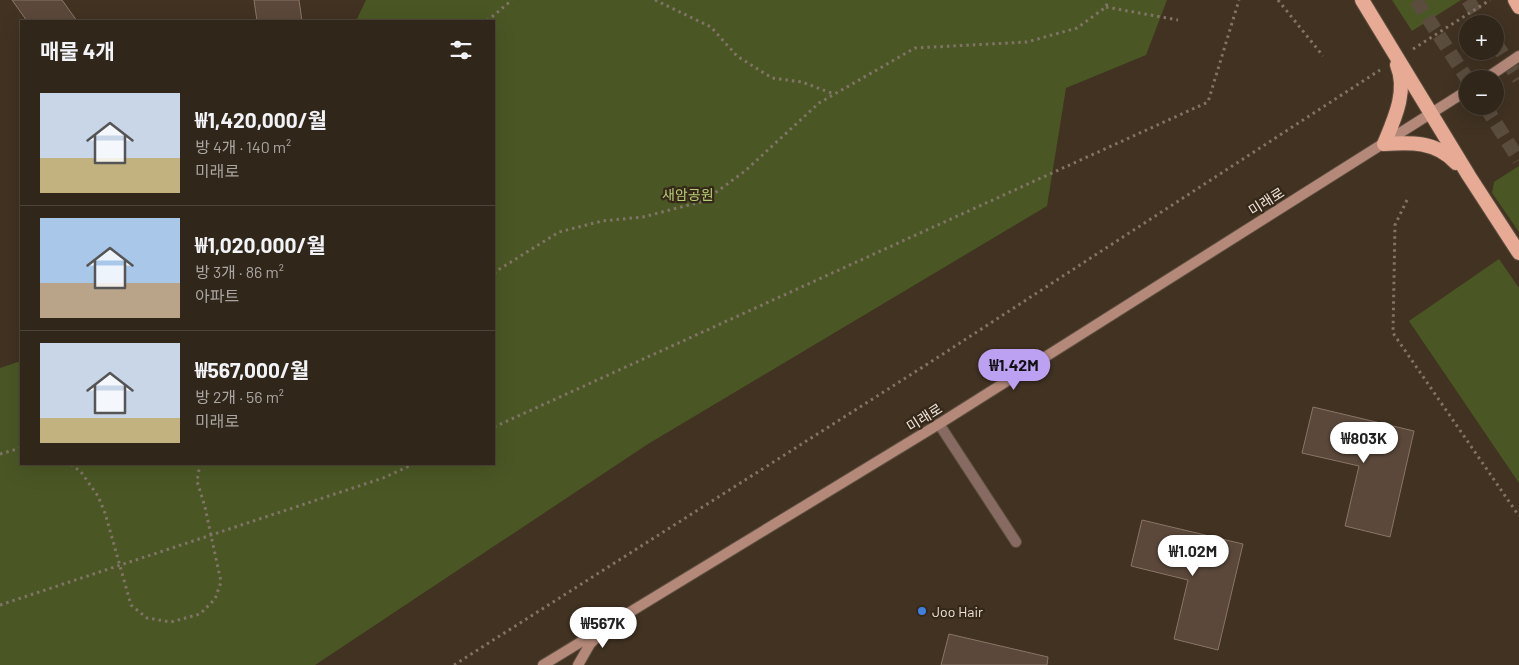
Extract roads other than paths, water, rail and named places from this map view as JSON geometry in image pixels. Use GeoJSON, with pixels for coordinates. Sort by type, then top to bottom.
{"type":"FeatureCollection","features":[{"type":"Feature","properties":{"kind":"highway"},"geometry":{"type":"LineString","coordinates":[[1362,0],[1430,114],[1519,253]]}},
{"type":"Feature","properties":{"kind":"highway"},"geometry":{"type":"LineString","coordinates":[[1515,0],[1519,7]]}},
{"type":"Feature","properties":{"kind":"highway"},"geometry":{"type":"LineString","coordinates":[[1388,43],[1399,70],[1401,93],[1396,117],[1384,144],[1411,142],[1433,146],[1450,156],[1469,176]]}},
{"type":"Feature","properties":{"kind":"main road"},"geometry":{"type":"LineString","coordinates":[[1498,70],[1519,56]]}},
{"type":"Feature","properties":{"kind":"main road","name":"미래로"},"geometry":{"type":"LineString","coordinates":[[543,665],[939,424],[1459,96]]}},
{"type":"Feature","properties":{"kind":"main road"},"geometry":{"type":"LineString","coordinates":[[578,665],[590,644],[612,622]]}},
{"type":"Feature","properties":{"kind":"lane"},"geometry":{"type":"LineString","coordinates":[[939,424],[1016,542]]}},
{"type":"Feature","properties":{"kind":"tunnel"},"geometry":{"type":"LineString","coordinates":[[1416,0],[1462,70]]}},
{"type":"Feature","properties":{"kind":"tunnel"},"geometry":{"type":"LineString","coordinates":[[1468,0],[1477,15]]}},
{"type":"Feature","properties":{"kind":"tunnel"},"geometry":{"type":"LineString","coordinates":[[1504,56],[1519,79]]}},
{"type":"Feature","properties":{"kind":"tunnel"},"geometry":{"type":"LineString","coordinates":[[1491,115],[1519,160]]}},
{"type":"Feature","properties":{"kind":"place","name":"Joo Hair"},"geometry":{"type":"Point","coordinates":[922,611]}},
{"type":"Feature","properties":{"kind":"park label","name":"새암공원"},"geometry":{"type":"Point","coordinates":[688,194]}}]}
